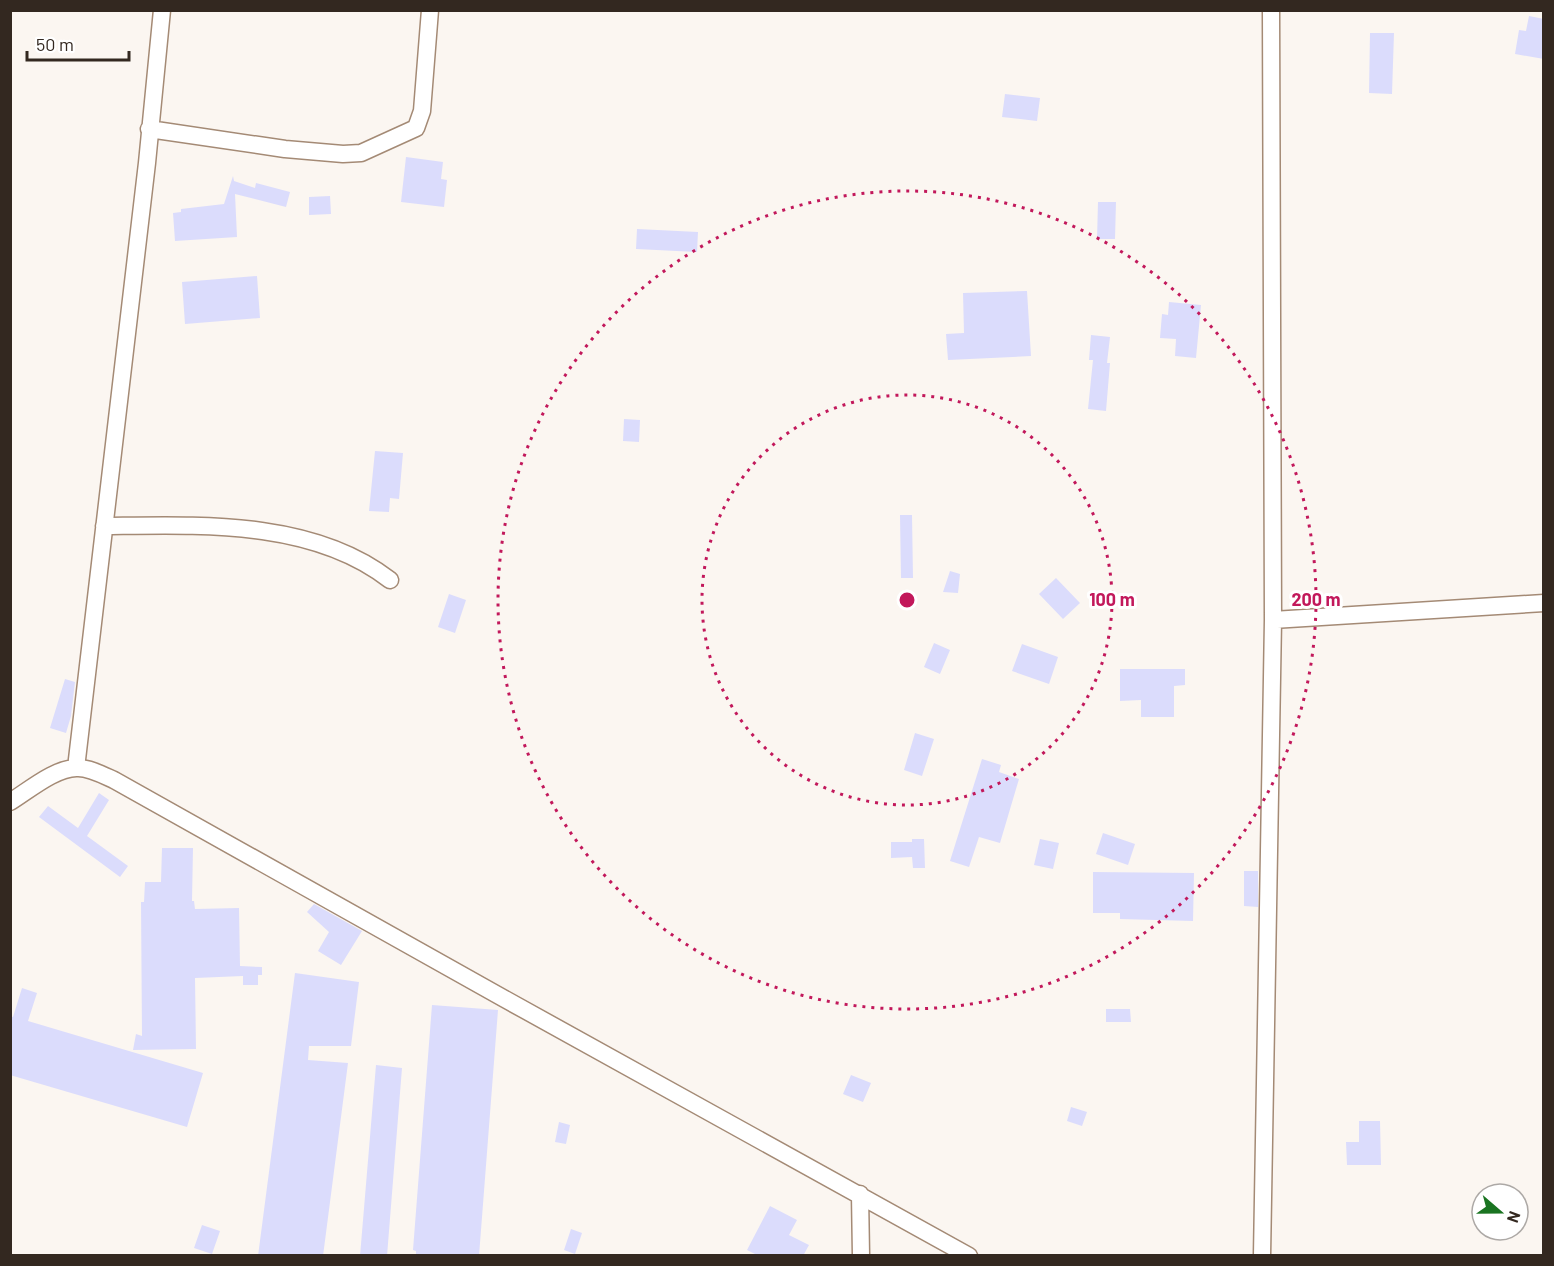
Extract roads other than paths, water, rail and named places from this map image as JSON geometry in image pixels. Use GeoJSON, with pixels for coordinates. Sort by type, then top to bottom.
{"type":"FeatureCollection","features":[{"type":"Feature","properties":{"kind":"street"},"geometry":{"type":"LineString","coordinates":[[76,768],[147,164],[162,10]]}},
{"type":"Feature","properties":{"kind":"street"},"geometry":{"type":"LineString","coordinates":[[149,129],[285,149],[343,154],[361,153],[416,128],[420,122],[430,10]]}},
{"type":"Feature","properties":{"kind":"street"},"geometry":{"type":"LineString","coordinates":[[1262,1256],[1273,620],[1271,10]]}},
{"type":"Feature","properties":{"kind":"street"},"geometry":{"type":"LineString","coordinates":[[104,526],[191,525],[281,534],[311,541],[350,555],[370,564],[390,580]]}},
{"type":"Feature","properties":{"kind":"street"},"geometry":{"type":"LineString","coordinates":[[1273,620],[1544,603]]}},
{"type":"Feature","properties":{"kind":"street"},"geometry":{"type":"LineString","coordinates":[[10,802],[44,780],[60,772],[76,768],[94,771],[114,780],[969,1256]]}},
{"type":"Feature","properties":{"kind":"street"},"geometry":{"type":"LineString","coordinates":[[860,1194],[861,1256]]}}]}
